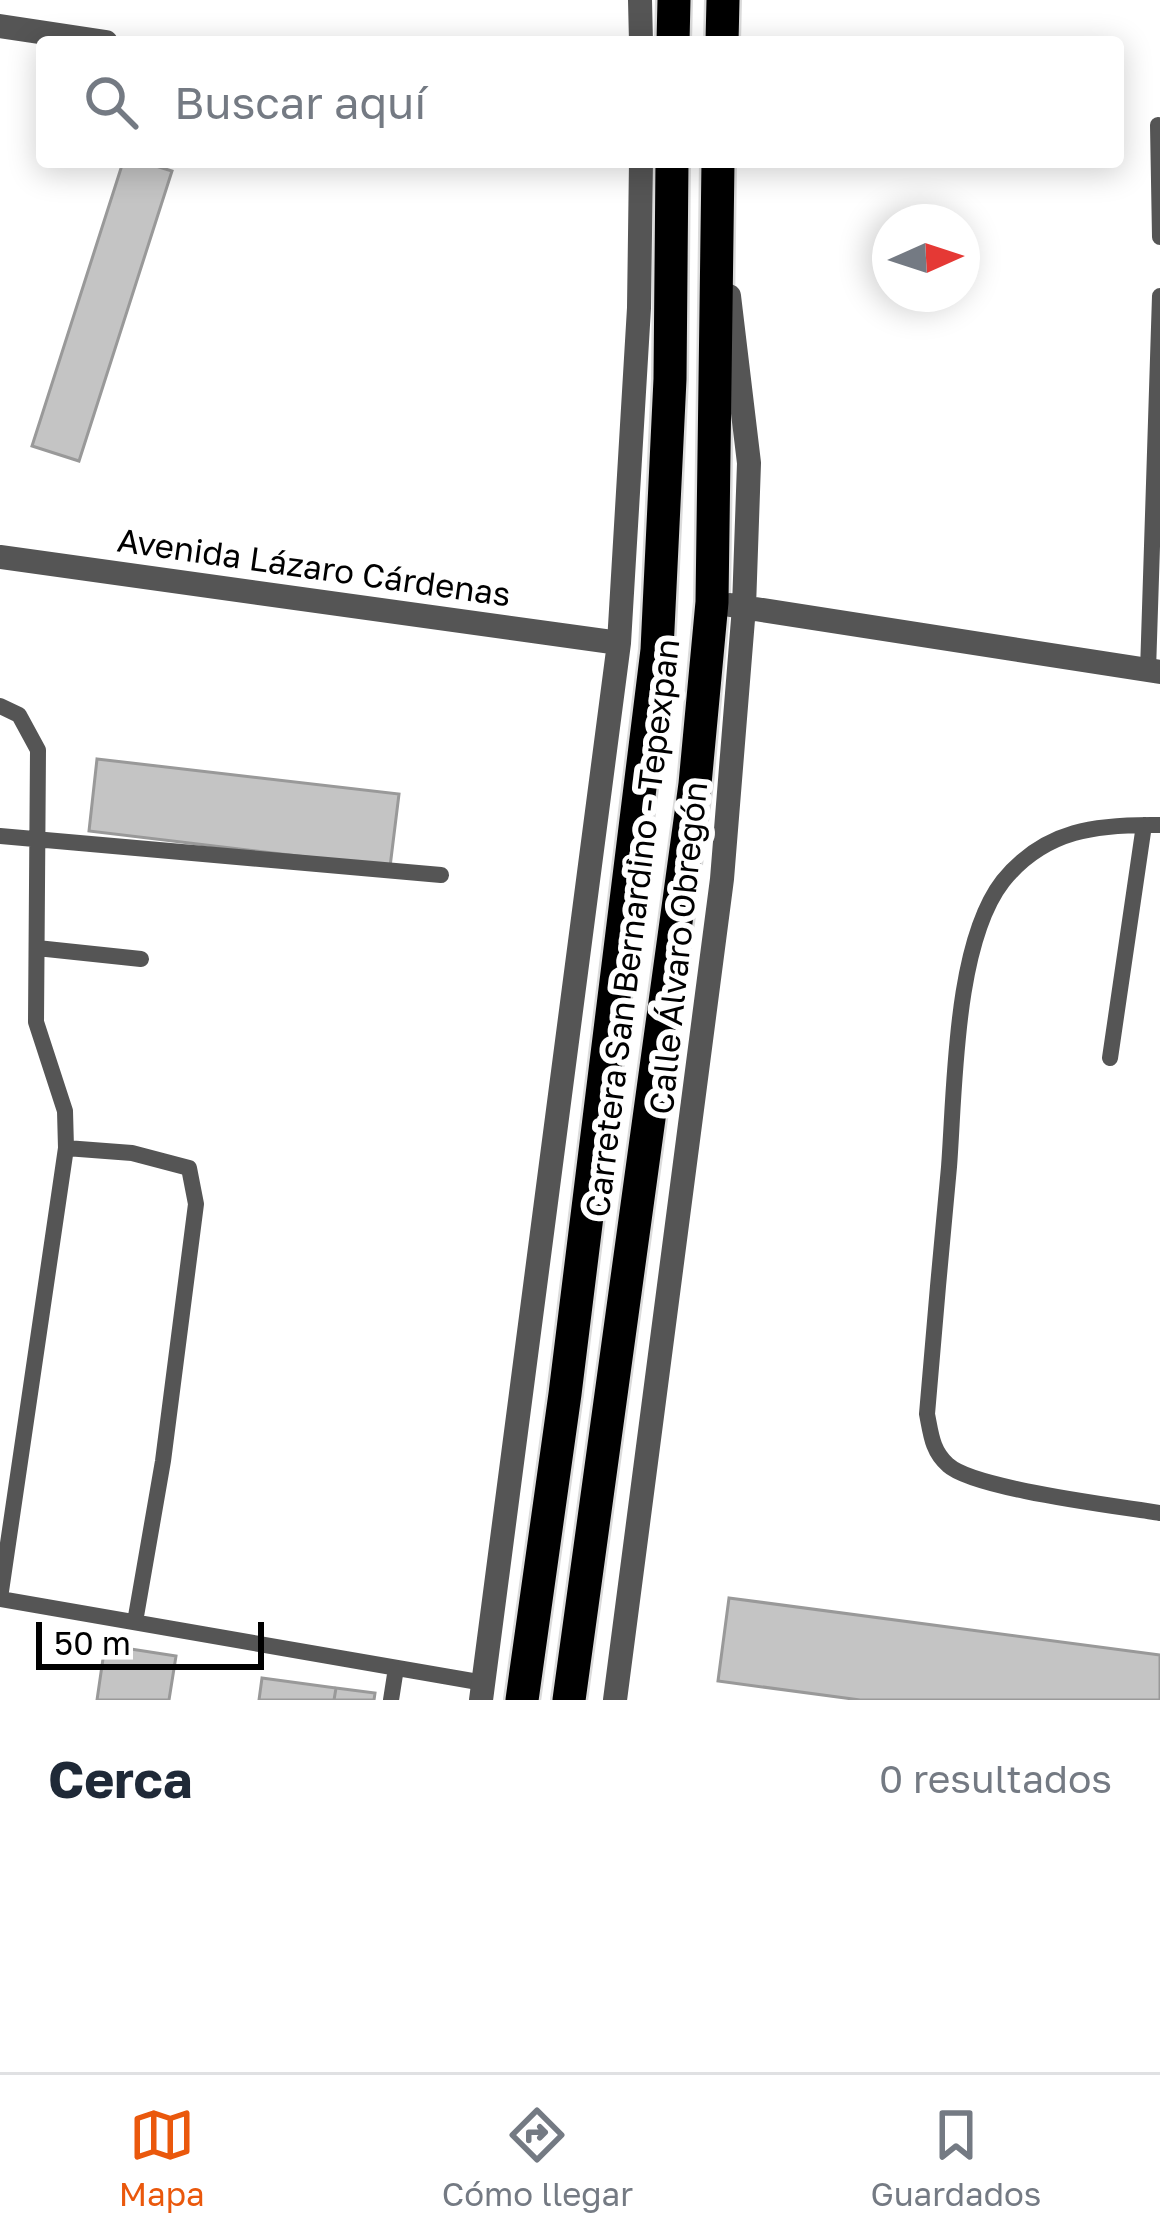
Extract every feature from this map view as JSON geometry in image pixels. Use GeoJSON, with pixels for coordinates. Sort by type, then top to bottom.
{"type":"FeatureCollection","features":[{"type":"Feature","properties":{"kind":"highway"},"geometry":{"type":"LineString","coordinates":[[673,36],[674,0]]}},
{"type":"Feature","properties":{"kind":"highway"},"geometry":{"type":"LineString","coordinates":[[722,36],[723,0]]}},
{"type":"Feature","properties":{"kind":"highway","name":"Carretera San Bernardino - Tepexpan"},"geometry":{"type":"LineString","coordinates":[[522,1700],[566,1394],[657,650],[670,380],[672,168]]}},
{"type":"Feature","properties":{"kind":"highway","name":"Carretera San Bernardino - Tepexpan"},"geometry":{"type":"LineString","coordinates":[[569,1700],[695,784],[728,605],[718,168]]}},
{"type":"Feature","properties":{"kind":"street"},"geometry":{"type":"LineString","coordinates":[[640,0],[640,36]]}},
{"type":"Feature","properties":{"kind":"street"},"geometry":{"type":"LineString","coordinates":[[0,26],[66,36]]}},
{"type":"Feature","properties":{"kind":"street"},"geometry":{"type":"LineString","coordinates":[[483,1692],[619,643],[641,168]]}},
{"type":"Feature","properties":{"kind":"street","name":"Avenida Lázaro Cárdenas"},"geometry":{"type":"LineString","coordinates":[[0,557],[619,643]]}},
{"type":"Feature","properties":{"kind":"street"},"geometry":{"type":"LineString","coordinates":[[728,605],[1154,672]]}},
{"type":"Feature","properties":{"kind":"street","name":"Calle Álvaro Obregón"},"geometry":{"type":"LineString","coordinates":[[616,1700],[722,879],[728,605]]}},
{"type":"Feature","properties":{"kind":"lane"},"geometry":{"type":"LineString","coordinates":[[1158,125],[1160,237]]}},
{"type":"Feature","properties":{"kind":"lane"},"geometry":{"type":"LineString","coordinates":[[1154,672],[1160,296]]}},
{"type":"Feature","properties":{"kind":"lane"},"geometry":{"type":"LineString","coordinates":[[0,706],[19,715],[38,750],[36,1022],[65,1111],[66,1148],[0,1598],[396,1668],[483,1692]]}},
{"type":"Feature","properties":{"kind":"lane"},"geometry":{"type":"LineString","coordinates":[[1110,1058],[1152,825],[1081,828],[1047,843],[1002,882],[975,940],[962,1011],[926,1414],[934,1449],[951,1469],[989,1482],[1160,1513]]}},
{"type":"Feature","properties":{"kind":"lane"},"geometry":{"type":"LineString","coordinates":[[0,836],[441,875]]}},
{"type":"Feature","properties":{"kind":"lane"},"geometry":{"type":"LineString","coordinates":[[37,948],[141,959]]}},
{"type":"Feature","properties":{"kind":"lane"},"geometry":{"type":"LineString","coordinates":[[66,1148],[132,1153],[189,1168],[196,1204],[163,1461],[135,1622]]}},
{"type":"Feature","properties":{"kind":"lane"},"geometry":{"type":"LineString","coordinates":[[391,1700],[396,1668]]}},
{"type":"Feature","properties":{"kind":"building"},"geometry":{"type":"Polygon","coordinates":[[[121,168],[172,171],[79,461],[32,446],[121,168]]]}},
{"type":"Feature","properties":{"kind":"building"},"geometry":{"type":"Polygon","coordinates":[[[97,759],[399,794],[390,867],[89,831],[97,759]]]}},
{"type":"Feature","properties":{"kind":"building"},"geometry":{"type":"Polygon","coordinates":[[[729,1598],[1160,1655],[1160,1700],[860,1700],[718,1681],[729,1598]]]}},
{"type":"Feature","properties":{"kind":"building"},"geometry":{"type":"Polygon","coordinates":[[[105,1645],[176,1656],[169,1700],[97,1700],[105,1645]]]}},
{"type":"Feature","properties":{"kind":"building"},"geometry":{"type":"Polygon","coordinates":[[[262,1678],[336,1688],[334,1700],[259,1700],[262,1678]]]}},
{"type":"Feature","properties":{"kind":"building"},"geometry":{"type":"Polygon","coordinates":[[[336,1688],[375,1693],[374,1700],[334,1700],[336,1688]]]}}]}
